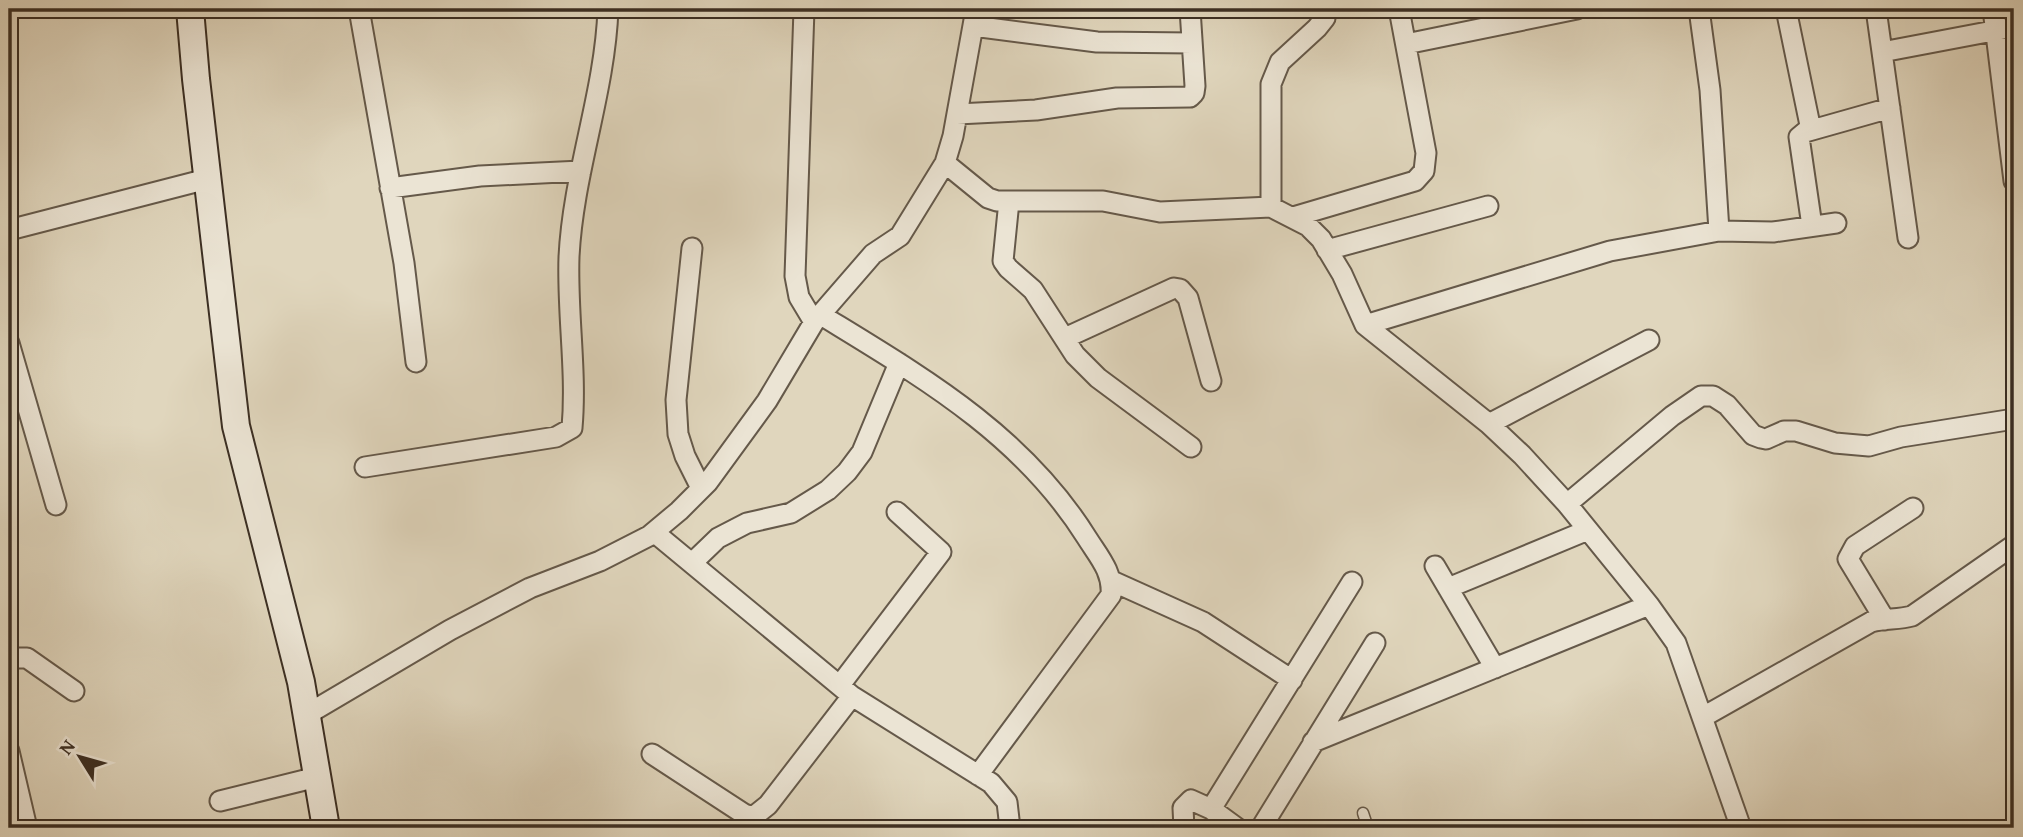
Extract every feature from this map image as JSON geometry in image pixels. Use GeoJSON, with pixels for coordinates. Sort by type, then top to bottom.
{"type":"FeatureCollection","features":[{"type":"Feature","properties":{"kind":"street"},"geometry":{"type":"LineString","coordinates":[[190,9],[236,426],[300,682],[326,828]]}},
{"type":"Feature","properties":{"kind":"street"},"geometry":{"type":"LineString","coordinates":[[359,9],[404,263],[416,362]]}},
{"type":"Feature","properties":{"kind":"street"},"geometry":{"type":"LineString","coordinates":[[365,467],[556,437],[572,428],[569,256],[581,171],[607,44],[608,9]]}},
{"type":"Feature","properties":{"kind":"street"},"geometry":{"type":"LineString","coordinates":[[804,9],[795,276],[799,297],[817,318],[899,363],[1004,439],[1042,477],[1071,513],[1112,582],[1111,595],[978,775]]}},
{"type":"Feature","properties":{"kind":"street"},"geometry":{"type":"LineString","coordinates":[[957,114],[1036,110],[1116,98],[1189,97],[1195,93],[1190,9]]}},
{"type":"Feature","properties":{"kind":"street"},"geometry":{"type":"LineString","coordinates":[[1271,207],[1271,84],[1280,62],[1325,18],[1322,9]]}},
{"type":"Feature","properties":{"kind":"street"},"geometry":{"type":"LineString","coordinates":[[1293,217],[1415,181],[1424,171],[1426,153],[1399,9]]}},
{"type":"Feature","properties":{"kind":"street"},"geometry":{"type":"LineString","coordinates":[[1406,44],[1577,9]]}},
{"type":"Feature","properties":{"kind":"street"},"geometry":{"type":"LineString","coordinates":[[1699,9],[1710,90],[1719,231]]}},
{"type":"Feature","properties":{"kind":"street"},"geometry":{"type":"LineString","coordinates":[[1786,9],[1811,130]]}},
{"type":"Feature","properties":{"kind":"street"},"geometry":{"type":"LineString","coordinates":[[1876,9],[1908,238]]}},
{"type":"Feature","properties":{"kind":"street"},"geometry":{"type":"LineString","coordinates":[[1993,9],[2005,28],[2014,181]]}},
{"type":"Feature","properties":{"kind":"street"},"geometry":{"type":"LineString","coordinates":[[306,715],[460,625],[530,588],[600,561],[654,533],[701,488],[767,401],[817,318],[873,254],[900,236],[945,163],[957,114],[974,18],[1097,42],[1192,43]]}},
{"type":"Feature","properties":{"kind":"street"},"geometry":{"type":"LineString","coordinates":[[1882,52],[2005,28]]}},
{"type":"Feature","properties":{"kind":"street"},"geometry":{"type":"LineString","coordinates":[[1812,226],[1800,137],[1811,130],[1890,108]]}},
{"type":"Feature","properties":{"kind":"street"},"geometry":{"type":"LineString","coordinates":[[945,163],[988,198],[998,201],[1103,201],[1160,212],[1271,207],[1308,226],[1327,250],[1348,285],[1365,325],[1489,424],[1567,504],[1649,605],[1676,643],[1741,828]]}},
{"type":"Feature","properties":{"kind":"street"},"geometry":{"type":"LineString","coordinates":[[390,188],[480,176],[581,171]]}},
{"type":"Feature","properties":{"kind":"street"},"geometry":{"type":"LineString","coordinates":[[9,224],[208,179]]}},
{"type":"Feature","properties":{"kind":"street"},"geometry":{"type":"LineString","coordinates":[[1009,201],[1003,261],[1008,268],[1034,290],[1075,355],[1098,378],[1191,447]]}},
{"type":"Feature","properties":{"kind":"street"},"geometry":{"type":"LineString","coordinates":[[1327,250],[1488,206]]}},
{"type":"Feature","properties":{"kind":"street"},"geometry":{"type":"LineString","coordinates":[[1365,325],[1609,251],[1719,231],[1773,232],[1836,223]]}},
{"type":"Feature","properties":{"kind":"street"},"geometry":{"type":"LineString","coordinates":[[692,248],[676,400],[678,434],[685,456],[701,488]]}},
{"type":"Feature","properties":{"kind":"street"},"geometry":{"type":"LineString","coordinates":[[1065,338],[1174,288],[1180,289],[1188,298],[1211,381]]}},
{"type":"Feature","properties":{"kind":"street"},"geometry":{"type":"LineString","coordinates":[[1489,424],[1649,340]]}},
{"type":"Feature","properties":{"kind":"street"},"geometry":{"type":"LineString","coordinates":[[9,343],[56,505]]}},
{"type":"Feature","properties":{"kind":"street"},"geometry":{"type":"LineString","coordinates":[[692,563],[718,538],[747,523],[791,513],[828,490],[847,472],[862,452],[899,363]]}},
{"type":"Feature","properties":{"kind":"street"},"geometry":{"type":"LineString","coordinates":[[1567,504],[1672,416],[1701,396],[1713,396],[1727,405],[1753,435],[1766,439],[1784,431],[1796,430],[1835,443],[1869,446],[1901,437],[2014,418]]}},
{"type":"Feature","properties":{"kind":"street"},"geometry":{"type":"LineString","coordinates":[[1885,620],[1848,559],[1855,547],[1913,508]]}},
{"type":"Feature","properties":{"kind":"street"},"geometry":{"type":"LineString","coordinates":[[652,754],[744,814],[753,817],[768,806],[941,552],[897,512]]}},
{"type":"Feature","properties":{"kind":"street"},"geometry":{"type":"LineString","coordinates":[[1448,588],[1588,530]]}},
{"type":"Feature","properties":{"kind":"street"},"geometry":{"type":"LineString","coordinates":[[654,533],[846,690],[991,783],[1007,802],[1010,828]]}},
{"type":"Feature","properties":{"kind":"street"},"geometry":{"type":"LineString","coordinates":[[1703,717],[1871,622],[1899,620],[1912,615],[2014,545]]}},
{"type":"Feature","properties":{"kind":"street"},"geometry":{"type":"LineString","coordinates":[[1436,566],[1495,668]]}},
{"type":"Feature","properties":{"kind":"street"},"geometry":{"type":"LineString","coordinates":[[1112,582],[1203,622],[1292,680]]}},
{"type":"Feature","properties":{"kind":"street"},"geometry":{"type":"LineString","coordinates":[[1211,809],[1352,582]]}},
{"type":"Feature","properties":{"kind":"street"},"geometry":{"type":"LineString","coordinates":[[1313,742],[1649,605]]}},
{"type":"Feature","properties":{"kind":"street"},"geometry":{"type":"LineString","coordinates":[[1261,828],[1375,643]]}},
{"type":"Feature","properties":{"kind":"street"},"geometry":{"type":"LineString","coordinates":[[9,658],[34,661],[74,691]]}},
{"type":"Feature","properties":{"kind":"street"},"geometry":{"type":"LineString","coordinates":[[9,751],[12,783],[27,828]]}},
{"type":"Feature","properties":{"kind":"street"},"geometry":{"type":"LineString","coordinates":[[220,801],[317,777]]}},
{"type":"Feature","properties":{"kind":"street"},"geometry":{"type":"LineString","coordinates":[[1184,828],[1183,808],[1191,800],[1211,809],[1237,828]]}},
{"type":"Feature","properties":{"kind":"lane"},"geometry":{"type":"LineString","coordinates":[[1363,813],[1368,828]]}}]}
